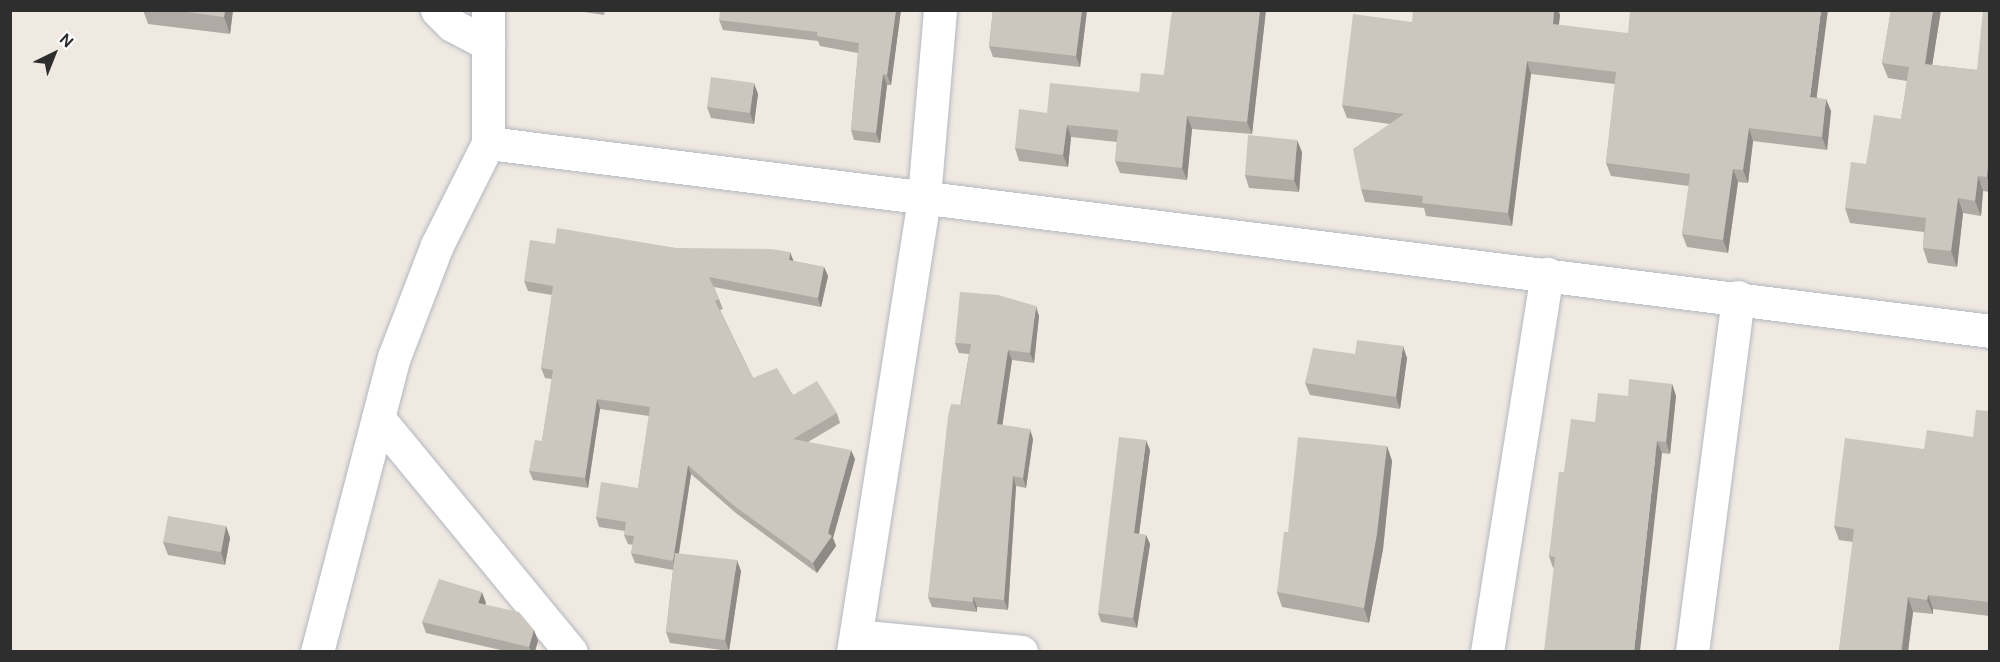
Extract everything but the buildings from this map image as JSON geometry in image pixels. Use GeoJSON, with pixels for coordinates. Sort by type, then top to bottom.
{"type":"FeatureCollection","features":[{"type":"Feature","properties":{"kind":"street"},"geometry":{"type":"LineString","coordinates":[[437,10],[452,25],[488,44]]}},
{"type":"Feature","properties":{"kind":"street"},"geometry":{"type":"LineString","coordinates":[[317,651],[394,357],[437,245],[488,143],[488,10]]}},
{"type":"Feature","properties":{"kind":"street"},"geometry":{"type":"LineString","coordinates":[[940,10],[924,197],[854,644],[1021,651]]}},
{"type":"Feature","properties":{"kind":"street"},"geometry":{"type":"LineString","coordinates":[[488,143],[1738,297],[1989,331]]}},
{"type":"Feature","properties":{"kind":"street"},"geometry":{"type":"LineString","coordinates":[[1487,651],[1547,274]]}},
{"type":"Feature","properties":{"kind":"street"},"geometry":{"type":"LineString","coordinates":[[1692,651],[1738,297]]}},
{"type":"Feature","properties":{"kind":"street"},"geometry":{"type":"LineString","coordinates":[[378,418],[572,651]]}}]}
